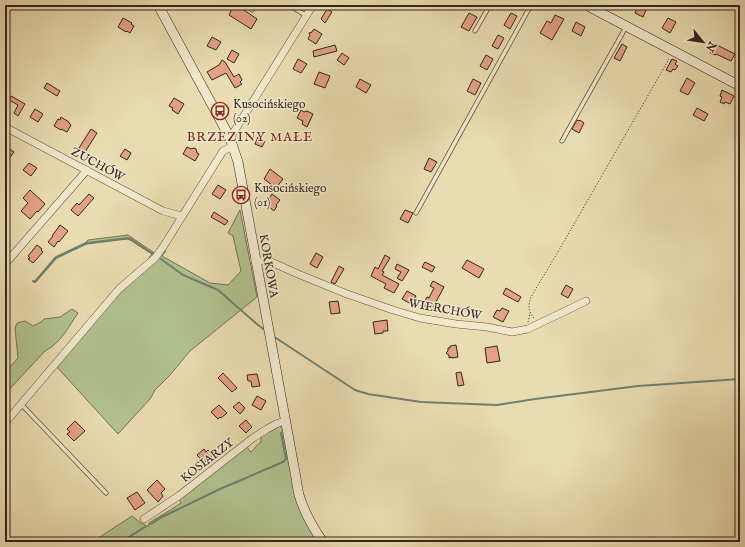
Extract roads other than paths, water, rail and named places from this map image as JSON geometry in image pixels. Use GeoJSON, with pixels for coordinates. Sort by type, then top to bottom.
{"type":"FeatureCollection","features":[{"type":"Feature","properties":{"kind":"street","name":"KORKOWA"},"geometry":{"type":"LineString","coordinates":[[158,5],[231,142],[238,162],[300,496],[307,514],[323,542]]}},
{"type":"Feature","properties":{"kind":"street"},"geometry":{"type":"LineString","coordinates":[[5,423],[120,289],[155,258],[223,151],[231,142],[313,5]]}},
{"type":"Feature","properties":{"kind":"street"},"geometry":{"type":"LineString","coordinates":[[586,5],[740,86]]}},
{"type":"Feature","properties":{"kind":"street","name":"ZUCHÓW"},"geometry":{"type":"LineString","coordinates":[[5,126],[163,211],[183,215]]}},
{"type":"Feature","properties":{"kind":"street"},"geometry":{"type":"LineString","coordinates":[[5,264],[87,170]]}},
{"type":"Feature","properties":{"kind":"street","name":"WIERCHÓW"},"geometry":{"type":"LineString","coordinates":[[256,261],[269,261],[347,294],[420,318],[512,332],[528,329],[586,301]]}},
{"type":"Feature","properties":{"kind":"street","name":"KOSIARZY"},"geometry":{"type":"LineString","coordinates":[[144,519],[180,495],[252,438],[267,428],[285,420]]}},
{"type":"Feature","properties":{"kind":"lane"},"geometry":{"type":"LineString","coordinates":[[252,10],[256,5]]}},
{"type":"Feature","properties":{"kind":"lane"},"geometry":{"type":"LineString","coordinates":[[289,5],[306,16]]}},
{"type":"Feature","properties":{"kind":"lane"},"geometry":{"type":"LineString","coordinates":[[475,31],[490,5]]}},
{"type":"Feature","properties":{"kind":"lane"},"geometry":{"type":"LineString","coordinates":[[416,214],[531,5]]}},
{"type":"Feature","properties":{"kind":"lane"},"geometry":{"type":"LineString","coordinates":[[562,141],[627,26]]}},
{"type":"Feature","properties":{"kind":"lane"},"geometry":{"type":"LineString","coordinates":[[21,404],[106,493]]}},
{"type":"Feature","properties":{"kind":"waterway"},"geometry":{"type":"LineString","coordinates":[[33,281],[35,282],[56,258],[87,243],[128,238],[153,254]]}},
{"type":"Feature","properties":{"kind":"waterway"},"geometry":{"type":"LineString","coordinates":[[161,259],[183,275],[218,290],[266,331]]}},
{"type":"Feature","properties":{"kind":"waterway"},"geometry":{"type":"LineString","coordinates":[[273,336],[355,390],[368,394],[421,402],[497,405],[638,386],[740,379]]}},
{"type":"Feature","properties":{"kind":"waterway"},"geometry":{"type":"LineString","coordinates":[[151,524],[160,518],[220,489],[283,462],[286,459],[281,433]]}},
{"type":"Feature","properties":{"kind":"waterway"},"geometry":{"type":"LineString","coordinates":[[121,542],[145,527]]}},
{"type":"Feature","properties":{"kind":"place","name":"Kusocińskiego (02)"},"geometry":{"type":"Point","coordinates":[220,111]}},
{"type":"Feature","properties":{"kind":"place","name":"Kusocińskiego (01)"},"geometry":{"type":"Point","coordinates":[241,195]}},
{"type":"Feature","properties":{"kind":"district","name":"BRZEZINY MAŁE"},"geometry":{"type":"Point","coordinates":[250,136]}}]}
